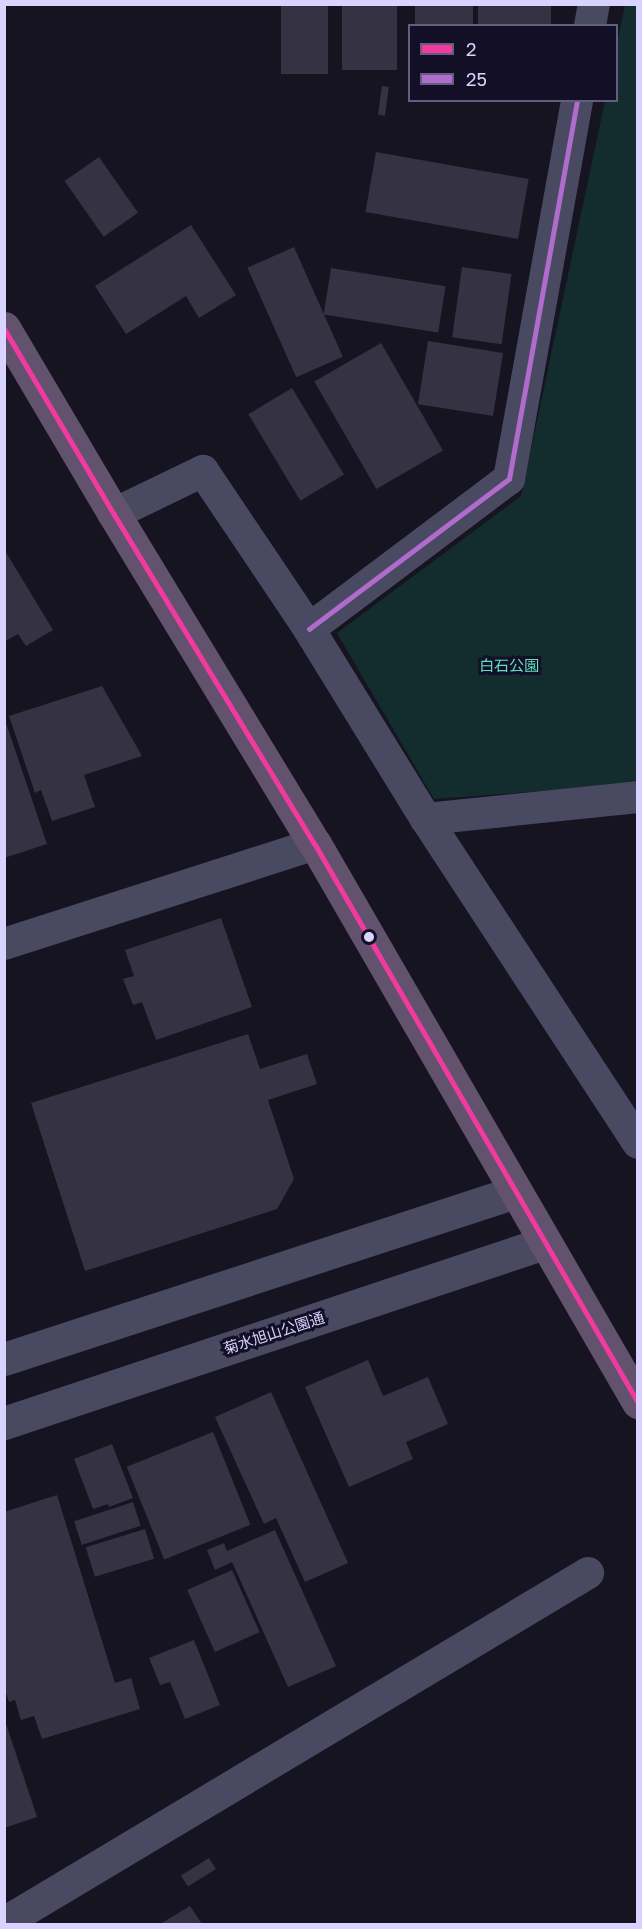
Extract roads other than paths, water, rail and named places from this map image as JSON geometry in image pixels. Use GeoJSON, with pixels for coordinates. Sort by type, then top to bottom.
{"type":"FeatureCollection","features":[{"type":"Feature","properties":{"kind":"highway"},"geometry":{"type":"LineString","coordinates":[[4,328],[114,514],[315,844],[638,1402]]}},
{"type":"Feature","properties":{"kind":"street"},"geometry":{"type":"LineString","coordinates":[[590,24],[594,4]]}},
{"type":"Feature","properties":{"kind":"street"},"geometry":{"type":"LineString","coordinates":[[309,629],[509,479],[576,102]]}},
{"type":"Feature","properties":{"kind":"street"},"geometry":{"type":"LineString","coordinates":[[114,514],[203,471],[309,629],[426,819],[638,1143]]}},
{"type":"Feature","properties":{"kind":"street"},"geometry":{"type":"LineString","coordinates":[[426,819],[638,797]]}},
{"type":"Feature","properties":{"kind":"street"},"geometry":{"type":"LineString","coordinates":[[4,944],[315,844]]}},
{"type":"Feature","properties":{"kind":"street"},"geometry":{"type":"LineString","coordinates":[[4,1359],[515,1192]]}},
{"type":"Feature","properties":{"kind":"street","name":"菊水旭山公園通"},"geometry":{"type":"LineString","coordinates":[[4,1423],[544,1243]]}},
{"type":"Feature","properties":{"kind":"street"},"geometry":{"type":"LineString","coordinates":[[4,1923],[588,1573]]}},
{"type":"Feature","properties":{"kind":"park label","name":"白石公園"},"geometry":{"type":"Point","coordinates":[509,666]}}]}
